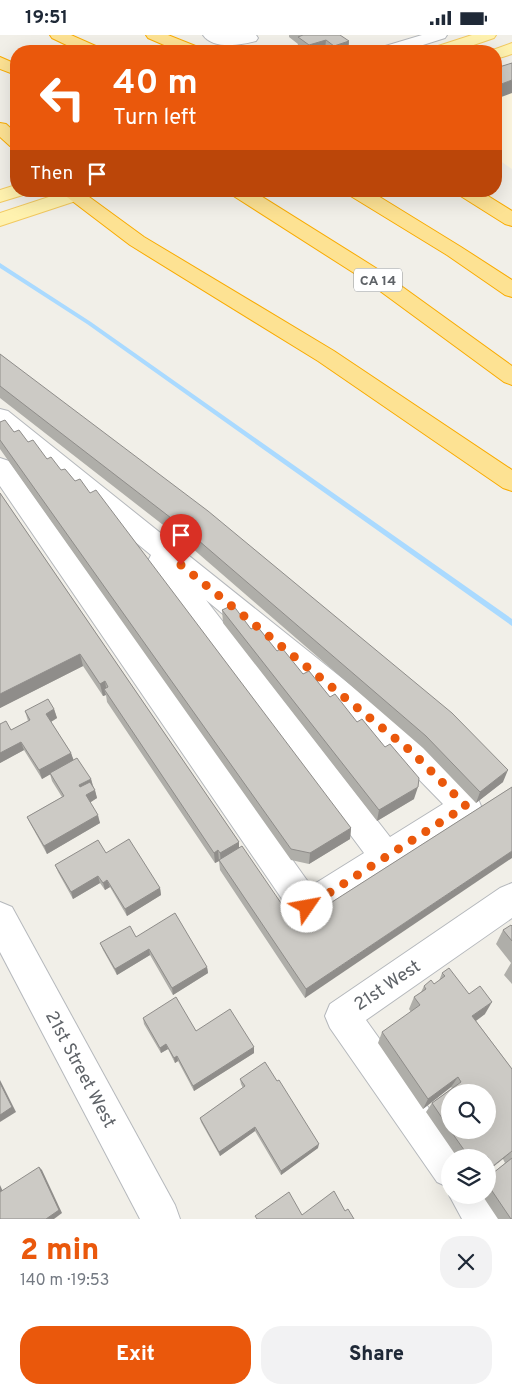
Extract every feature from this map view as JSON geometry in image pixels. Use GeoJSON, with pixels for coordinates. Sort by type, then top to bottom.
{"type":"FeatureCollection","features":[{"type":"Feature","properties":{"kind":"highway"},"geometry":{"type":"LineString","coordinates":[[58,35],[79,45]]}},
{"type":"Feature","properties":{"kind":"highway"},"geometry":{"type":"LineString","coordinates":[[154,35],[178,45]]}},
{"type":"Feature","properties":{"kind":"highway"},"geometry":{"type":"LineString","coordinates":[[0,128],[10,137]]}},
{"type":"Feature","properties":{"kind":"highway"},"geometry":{"type":"LineString","coordinates":[[81,197],[136,241],[182,267],[326,356],[512,482]]}},
{"type":"Feature","properties":{"kind":"highway","name":"CA 14"},"geometry":{"type":"LineString","coordinates":[[248,197],[372,275],[512,377]]}},
{"type":"Feature","properties":{"kind":"highway"},"geometry":{"type":"LineString","coordinates":[[366,197],[454,251],[512,290]]}},
{"type":"Feature","properties":{"kind":"highway"},"geometry":{"type":"LineString","coordinates":[[476,197],[512,220]]}},
{"type":"Feature","properties":{"kind":"main road"},"geometry":{"type":"LineString","coordinates":[[459,45],[488,35]]}},
{"type":"Feature","properties":{"kind":"main road"},"geometry":{"type":"LineString","coordinates":[[0,220],[65,197]]}},
{"type":"Feature","properties":{"kind":"street"},"geometry":{"type":"LineString","coordinates":[[211,35],[227,41],[253,40]]}},
{"type":"Feature","properties":{"kind":"street"},"geometry":{"type":"LineString","coordinates":[[407,45],[439,35]]}},
{"type":"Feature","properties":{"kind":"street"},"geometry":{"type":"LineString","coordinates":[[0,417],[412,752],[466,806],[307,907],[0,467]]}},
{"type":"Feature","properties":{"kind":"street"},"geometry":{"type":"LineString","coordinates":[[135,527],[386,857]]}},
{"type":"Feature","properties":{"kind":"street","name":"21st West"},"geometry":{"type":"LineString","coordinates":[[441,1156],[342,1016],[512,899]]}},
{"type":"Feature","properties":{"kind":"street","name":"21st Street West"},"geometry":{"type":"LineString","coordinates":[[0,918],[160,1218]]}},
{"type":"Feature","properties":{"kind":"street"},"geometry":{"type":"LineString","coordinates":[[475,1204],[486,1219]]}},
{"type":"Feature","properties":{"kind":"shaded area"},"geometry":{"type":"Polygon","coordinates":[[[512,66],[512,169],[502,162],[502,70],[512,66]]]}},
{"type":"Feature","properties":{"kind":"building"},"geometry":{"type":"Polygon","coordinates":[[[303,35],[340,35],[349,41],[333,45],[326,40],[309,45],[298,37],[303,35]]]}},
{"type":"Feature","properties":{"kind":"building"},"geometry":{"type":"Polygon","coordinates":[[[512,63],[512,80],[502,84],[502,66],[512,63]]]}},
{"type":"Feature","properties":{"kind":"building"},"geometry":{"type":"Polygon","coordinates":[[[0,354],[208,511],[452,713],[508,770],[480,792],[426,736],[184,528],[0,386],[0,354]]]}},
{"type":"Feature","properties":{"kind":"building"},"geometry":{"type":"Polygon","coordinates":[[[5,420],[14,432],[19,430],[28,442],[33,440],[47,459],[51,457],[61,470],[65,469],[75,481],[80,479],[90,493],[96,490],[351,828],[310,853],[291,849],[0,440],[0,422],[5,420]]]}},
{"type":"Feature","properties":{"kind":"building"},"geometry":{"type":"Polygon","coordinates":[[[0,493],[239,842],[220,853],[218,850],[214,853],[104,689],[108,687],[105,681],[100,684],[80,654],[0,694],[0,493]]]}},
{"type":"Feature","properties":{"kind":"building"},"geometry":{"type":"Polygon","coordinates":[[[233,605],[251,629],[257,626],[277,651],[282,648],[303,674],[309,671],[330,697],[335,694],[357,722],[362,719],[385,747],[390,744],[419,778],[418,787],[379,810],[222,610],[233,605]]]}},
{"type":"Feature","properties":{"kind":"building"},"geometry":{"type":"Polygon","coordinates":[[[48,699],[54,709],[46,714],[71,753],[39,770],[21,742],[0,753],[0,724],[6,721],[11,730],[30,720],[25,711],[48,699]]]}},
{"type":"Feature","properties":{"kind":"building"},"geometry":{"type":"Polygon","coordinates":[[[77,758],[91,779],[79,785],[80,787],[90,782],[95,790],[86,795],[98,815],[44,846],[27,817],[64,796],[50,773],[77,758]]]}},
{"type":"Feature","properties":{"kind":"building"},"geometry":{"type":"Polygon","coordinates":[[[512,787],[512,851],[306,989],[219,860],[242,846],[296,925],[512,787]]]}},
{"type":"Feature","properties":{"kind":"building"},"geometry":{"type":"Polygon","coordinates":[[[129,839],[160,888],[125,909],[107,880],[103,883],[98,876],[71,892],[55,865],[98,840],[106,853],[129,839]]]}},
{"type":"Feature","properties":{"kind":"building"},"geometry":{"type":"Polygon","coordinates":[[[175,913],[207,967],[172,988],[149,949],[115,969],[100,943],[130,926],[136,937],[175,913]]]}},
{"type":"Feature","properties":{"kind":"building"},"geometry":{"type":"Polygon","coordinates":[[[512,926],[512,941],[503,930],[512,926]]]}},
{"type":"Feature","properties":{"kind":"building"},"geometry":{"type":"Polygon","coordinates":[[[449,968],[469,994],[480,986],[492,1002],[472,1016],[512,1069],[512,1151],[496,1164],[496,1149],[463,1149],[456,1139],[496,1139],[496,1084],[458,1084],[461,1082],[458,1077],[448,1084],[441,1084],[441,1089],[428,1099],[382,1032],[420,1005],[414,997],[426,989],[424,986],[431,980],[434,984],[445,976],[442,973],[449,968]]]}},
{"type":"Feature","properties":{"kind":"building"},"geometry":{"type":"Polygon","coordinates":[[[176,997],[196,1031],[230,1009],[254,1047],[193,1086],[177,1056],[174,1058],[166,1044],[160,1048],[143,1018],[176,997]]]}},
{"type":"Feature","properties":{"kind":"building"},"geometry":{"type":"Polygon","coordinates":[[[265,1062],[277,1081],[279,1080],[319,1144],[281,1171],[255,1127],[219,1152],[200,1118],[245,1086],[240,1079],[265,1062]]]}},
{"type":"Feature","properties":{"kind":"building"},"geometry":{"type":"Polygon","coordinates":[[[0,1083],[12,1107],[0,1115],[0,1083]]]}},
{"type":"Feature","properties":{"kind":"building"},"geometry":{"type":"Polygon","coordinates":[[[441,1096],[441,1116],[432,1103],[441,1096]]]}},
{"type":"Feature","properties":{"kind":"building"},"geometry":{"type":"Polygon","coordinates":[[[512,1158],[512,1219],[496,1197],[496,1171],[512,1158]]]}},
{"type":"Feature","properties":{"kind":"building"},"geometry":{"type":"Polygon","coordinates":[[[39,1167],[59,1210],[46,1219],[0,1219],[0,1192],[39,1167]]]}},
{"type":"Feature","properties":{"kind":"building"},"geometry":{"type":"Polygon","coordinates":[[[334,1191],[345,1211],[348,1209],[354,1219],[257,1219],[255,1216],[289,1192],[302,1215],[334,1191]]]}},
{"type":"Feature","properties":{"kind":"waterway"},"geometry":{"type":"LineString","coordinates":[[0,265],[89,323],[512,623]]}},
{"type":"Feature","properties":{"kind":"route"},"geometry":{"type":"LineString","coordinates":[[181,565],[412,752],[466,806],[307,907]]}}]}
